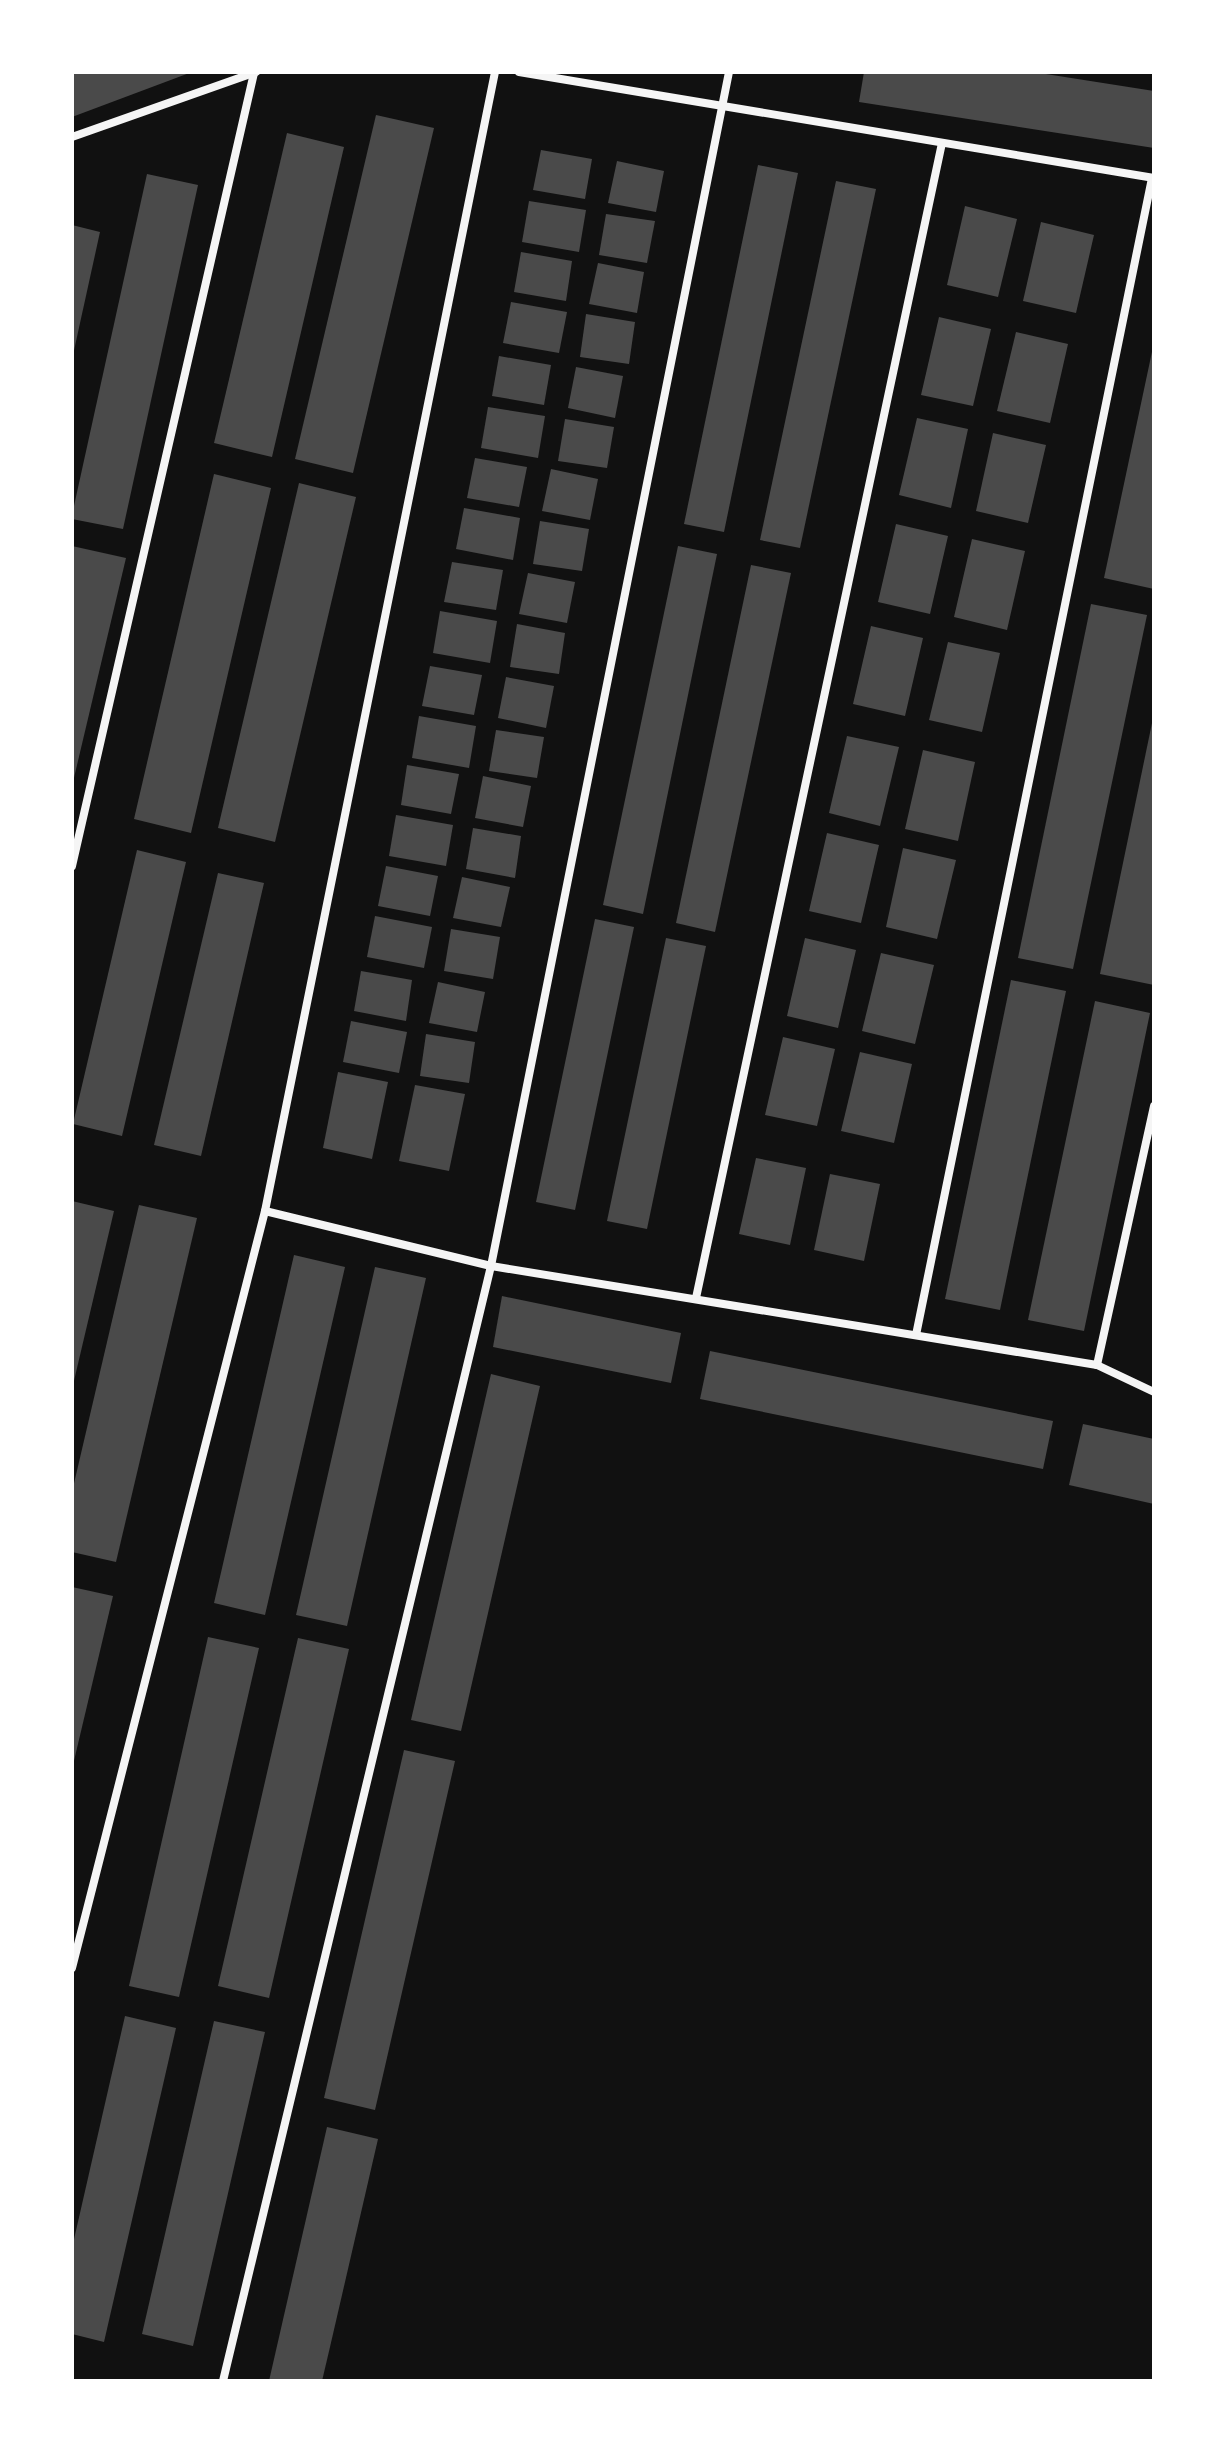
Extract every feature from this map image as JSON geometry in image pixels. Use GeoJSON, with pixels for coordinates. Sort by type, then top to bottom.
{"type":"FeatureCollection","features":[{"type":"Feature","properties":{"kind":"street"},"geometry":{"type":"LineString","coordinates":[[72,1968],[265,1211],[495,72]]}},
{"type":"Feature","properties":{"kind":"street"},"geometry":{"type":"LineString","coordinates":[[519,72],[1153,178],[916,1335]]}},
{"type":"Feature","properties":{"kind":"street"},"geometry":{"type":"LineString","coordinates":[[223,2381],[491,1266],[729,72]]}},
{"type":"Feature","properties":{"kind":"street"},"geometry":{"type":"LineString","coordinates":[[72,137],[256,73]]}},
{"type":"Feature","properties":{"kind":"street"},"geometry":{"type":"LineString","coordinates":[[72,866],[256,73]]}},
{"type":"Feature","properties":{"kind":"street"},"geometry":{"type":"LineString","coordinates":[[696,1298],[942,143]]}},
{"type":"Feature","properties":{"kind":"street"},"geometry":{"type":"LineString","coordinates":[[1097,1365],[1154,1106]]}},
{"type":"Feature","properties":{"kind":"street"},"geometry":{"type":"LineString","coordinates":[[265,1211],[491,1266],[1097,1365],[1154,1392]]}},
{"type":"Feature","properties":{"kind":"building"},"geometry":{"type":"Polygon","coordinates":[[[72,72],[192,72],[72,117],[72,72]]]}},
{"type":"Feature","properties":{"kind":"building"},"geometry":{"type":"Polygon","coordinates":[[[864,72],[1033,72],[1154,91],[1154,148],[859,102],[864,72]]]}},
{"type":"Feature","properties":{"kind":"building"},"geometry":{"type":"Polygon","coordinates":[[[376,115],[434,128],[353,473],[295,459],[376,115]]]}},
{"type":"Feature","properties":{"kind":"building"},"geometry":{"type":"Polygon","coordinates":[[[287,133],[344,147],[272,457],[214,443],[287,133]]]}},
{"type":"Feature","properties":{"kind":"building"},"geometry":{"type":"Polygon","coordinates":[[[541,150],[592,159],[585,199],[533,190],[541,150]]]}},
{"type":"Feature","properties":{"kind":"building"},"geometry":{"type":"Polygon","coordinates":[[[617,161],[664,171],[656,212],[608,203],[617,161]]]}},
{"type":"Feature","properties":{"kind":"building"},"geometry":{"type":"Polygon","coordinates":[[[758,165],[798,173],[724,532],[684,524],[758,165]]]}},
{"type":"Feature","properties":{"kind":"building"},"geometry":{"type":"Polygon","coordinates":[[[147,174],[198,185],[123,529],[72,519],[72,515],[147,174]]]}},
{"type":"Feature","properties":{"kind":"building"},"geometry":{"type":"Polygon","coordinates":[[[836,181],[876,189],[800,548],[760,540],[836,181]]]}},
{"type":"Feature","properties":{"kind":"building"},"geometry":{"type":"Polygon","coordinates":[[[529,201],[586,210],[579,252],[522,242],[529,201]]]}},
{"type":"Feature","properties":{"kind":"building"},"geometry":{"type":"Polygon","coordinates":[[[965,206],[1017,219],[998,297],[947,285],[965,206]]]}},
{"type":"Feature","properties":{"kind":"building"},"geometry":{"type":"Polygon","coordinates":[[[606,214],[655,221],[647,263],[599,255],[606,214]]]}},
{"type":"Feature","properties":{"kind":"building"},"geometry":{"type":"Polygon","coordinates":[[[1041,222],[1094,235],[1076,313],[1023,301],[1041,222]]]}},
{"type":"Feature","properties":{"kind":"building"},"geometry":{"type":"Polygon","coordinates":[[[72,225],[100,232],[73,355],[72,355],[72,225]]]}},
{"type":"Feature","properties":{"kind":"building"},"geometry":{"type":"Polygon","coordinates":[[[521,252],[572,261],[566,301],[514,292],[521,252]]]}},
{"type":"Feature","properties":{"kind":"building"},"geometry":{"type":"Polygon","coordinates":[[[598,263],[644,272],[637,313],[589,304],[598,263]]]}},
{"type":"Feature","properties":{"kind":"building"},"geometry":{"type":"Polygon","coordinates":[[[511,302],[567,312],[559,353],[503,343],[511,302]]]}},
{"type":"Feature","properties":{"kind":"building"},"geometry":{"type":"Polygon","coordinates":[[[586,314],[635,322],[629,364],[580,357],[586,314]]]}},
{"type":"Feature","properties":{"kind":"building"},"geometry":{"type":"Polygon","coordinates":[[[939,317],[991,329],[973,406],[921,395],[939,317]]]}},
{"type":"Feature","properties":{"kind":"building"},"geometry":{"type":"Polygon","coordinates":[[[1016,332],[1068,344],[1050,423],[997,411],[1016,332]]]}},
{"type":"Feature","properties":{"kind":"building"},"geometry":{"type":"Polygon","coordinates":[[[1154,347],[1154,589],[1104,578],[1154,347]]]}},
{"type":"Feature","properties":{"kind":"building"},"geometry":{"type":"Polygon","coordinates":[[[499,356],[551,365],[544,405],[492,396],[499,356]]]}},
{"type":"Feature","properties":{"kind":"building"},"geometry":{"type":"Polygon","coordinates":[[[576,367],[623,376],[615,418],[568,408],[576,367]]]}},
{"type":"Feature","properties":{"kind":"building"},"geometry":{"type":"Polygon","coordinates":[[[488,407],[545,416],[538,458],[481,448],[488,407]]]}},
{"type":"Feature","properties":{"kind":"building"},"geometry":{"type":"Polygon","coordinates":[[[917,418],[968,429],[951,508],[899,495],[917,418]]]}},
{"type":"Feature","properties":{"kind":"building"},"geometry":{"type":"Polygon","coordinates":[[[565,419],[614,427],[607,468],[558,461],[565,419]]]}},
{"type":"Feature","properties":{"kind":"building"},"geometry":{"type":"Polygon","coordinates":[[[993,433],[1046,445],[1028,523],[976,511],[993,433]]]}},
{"type":"Feature","properties":{"kind":"building"},"geometry":{"type":"Polygon","coordinates":[[[475,458],[527,467],[519,507],[467,498],[475,458]]]}},
{"type":"Feature","properties":{"kind":"building"},"geometry":{"type":"Polygon","coordinates":[[[551,469],[598,479],[590,520],[542,511],[551,469]]]}},
{"type":"Feature","properties":{"kind":"building"},"geometry":{"type":"Polygon","coordinates":[[[214,474],[271,488],[191,833],[134,819],[214,474]]]}},
{"type":"Feature","properties":{"kind":"building"},"geometry":{"type":"Polygon","coordinates":[[[299,483],[356,497],[275,842],[218,828],[299,483]]]}},
{"type":"Feature","properties":{"kind":"building"},"geometry":{"type":"Polygon","coordinates":[[[464,508],[520,518],[513,560],[456,549],[464,508]]]}},
{"type":"Feature","properties":{"kind":"building"},"geometry":{"type":"Polygon","coordinates":[[[540,521],[589,529],[582,571],[533,564],[540,521]]]}},
{"type":"Feature","properties":{"kind":"building"},"geometry":{"type":"Polygon","coordinates":[[[896,524],[948,536],[930,614],[878,602],[896,524]]]}},
{"type":"Feature","properties":{"kind":"building"},"geometry":{"type":"Polygon","coordinates":[[[972,539],[1025,551],[1007,630],[954,617],[972,539]]]}},
{"type":"Feature","properties":{"kind":"building"},"geometry":{"type":"Polygon","coordinates":[[[72,546],[126,558],[73,782],[72,781],[72,546]]]}},
{"type":"Feature","properties":{"kind":"building"},"geometry":{"type":"Polygon","coordinates":[[[678,546],[717,554],[643,914],[603,905],[678,546]]]}},
{"type":"Feature","properties":{"kind":"building"},"geometry":{"type":"Polygon","coordinates":[[[452,562],[503,570],[496,610],[444,602],[452,562]]]}},
{"type":"Feature","properties":{"kind":"building"},"geometry":{"type":"Polygon","coordinates":[[[751,565],[791,573],[715,932],[676,923],[751,565]]]}},
{"type":"Feature","properties":{"kind":"building"},"geometry":{"type":"Polygon","coordinates":[[[528,573],[575,582],[567,623],[519,614],[528,573]]]}},
{"type":"Feature","properties":{"kind":"building"},"geometry":{"type":"Polygon","coordinates":[[[1091,604],[1147,615],[1073,969],[1018,958],[1091,604]]]}},
{"type":"Feature","properties":{"kind":"building"},"geometry":{"type":"Polygon","coordinates":[[[440,611],[497,621],[490,663],[433,653],[440,611]]]}},
{"type":"Feature","properties":{"kind":"building"},"geometry":{"type":"Polygon","coordinates":[[[517,624],[565,633],[559,674],[510,667],[517,624]]]}},
{"type":"Feature","properties":{"kind":"building"},"geometry":{"type":"Polygon","coordinates":[[[871,626],[923,638],[905,716],[853,704],[871,626]]]}},
{"type":"Feature","properties":{"kind":"building"},"geometry":{"type":"Polygon","coordinates":[[[948,642],[1000,653],[982,732],[929,720],[948,642]]]}},
{"type":"Feature","properties":{"kind":"building"},"geometry":{"type":"Polygon","coordinates":[[[430,666],[482,675],[474,715],[422,706],[430,666]]]}},
{"type":"Feature","properties":{"kind":"building"},"geometry":{"type":"Polygon","coordinates":[[[506,677],[554,686],[546,728],[498,718],[506,677]]]}},
{"type":"Feature","properties":{"kind":"building"},"geometry":{"type":"Polygon","coordinates":[[[419,716],[476,726],[469,768],[412,758],[419,716]]]}},
{"type":"Feature","properties":{"kind":"building"},"geometry":{"type":"Polygon","coordinates":[[[1154,724],[1154,985],[1100,974],[1154,724]]]}},
{"type":"Feature","properties":{"kind":"building"},"geometry":{"type":"Polygon","coordinates":[[[496,730],[544,737],[537,778],[489,771],[496,730]]]}},
{"type":"Feature","properties":{"kind":"building"},"geometry":{"type":"Polygon","coordinates":[[[847,736],[899,747],[880,826],[829,813],[847,736]]]}},
{"type":"Feature","properties":{"kind":"building"},"geometry":{"type":"Polygon","coordinates":[[[923,750],[975,762],[958,841],[905,829],[923,750]]]}},
{"type":"Feature","properties":{"kind":"building"},"geometry":{"type":"Polygon","coordinates":[[[407,765],[459,774],[451,814],[401,805],[407,765]]]}},
{"type":"Feature","properties":{"kind":"building"},"geometry":{"type":"Polygon","coordinates":[[[483,776],[531,786],[523,827],[475,818],[483,776]]]}},
{"type":"Feature","properties":{"kind":"building"},"geometry":{"type":"Polygon","coordinates":[[[396,815],[453,825],[446,866],[389,856],[396,815]]]}},
{"type":"Feature","properties":{"kind":"building"},"geometry":{"type":"Polygon","coordinates":[[[473,828],[521,836],[515,878],[466,869],[473,828]]]}},
{"type":"Feature","properties":{"kind":"building"},"geometry":{"type":"Polygon","coordinates":[[[827,833],[879,845],[861,923],[809,911],[827,833]]]}},
{"type":"Feature","properties":{"kind":"building"},"geometry":{"type":"Polygon","coordinates":[[[903,848],[956,860],[937,939],[886,927],[903,848]]]}},
{"type":"Feature","properties":{"kind":"building"},"geometry":{"type":"Polygon","coordinates":[[[137,850],[186,862],[122,1136],[73,1124],[137,850]]]}},
{"type":"Feature","properties":{"kind":"building"},"geometry":{"type":"Polygon","coordinates":[[[386,866],[438,876],[430,916],[378,906],[386,866]]]}},
{"type":"Feature","properties":{"kind":"building"},"geometry":{"type":"Polygon","coordinates":[[[218,873],[264,883],[201,1156],[154,1145],[218,873]]]}},
{"type":"Feature","properties":{"kind":"building"},"geometry":{"type":"Polygon","coordinates":[[[462,877],[510,887],[501,927],[453,918],[462,877]]]}},
{"type":"Feature","properties":{"kind":"building"},"geometry":{"type":"Polygon","coordinates":[[[375,916],[432,927],[424,968],[367,957],[375,916]]]}},
{"type":"Feature","properties":{"kind":"building"},"geometry":{"type":"Polygon","coordinates":[[[595,919],[634,927],[575,1210],[536,1202],[595,919]]]}},
{"type":"Feature","properties":{"kind":"building"},"geometry":{"type":"Polygon","coordinates":[[[451,929],[500,937],[493,979],[444,971],[451,929]]]}},
{"type":"Feature","properties":{"kind":"building"},"geometry":{"type":"Polygon","coordinates":[[[666,938],[706,946],[647,1229],[607,1221],[666,938]]]}},
{"type":"Feature","properties":{"kind":"building"},"geometry":{"type":"Polygon","coordinates":[[[805,938],[856,950],[838,1028],[787,1016],[805,938]]]}},
{"type":"Feature","properties":{"kind":"building"},"geometry":{"type":"Polygon","coordinates":[[[881,953],[934,965],[915,1044],[862,1031],[881,953]]]}},
{"type":"Feature","properties":{"kind":"building"},"geometry":{"type":"Polygon","coordinates":[[[361,971],[412,980],[406,1021],[354,1011],[361,971]]]}},
{"type":"Feature","properties":{"kind":"building"},"geometry":{"type":"Polygon","coordinates":[[[1011,980],[1066,991],[1000,1310],[945,1299],[1011,980]]]}},
{"type":"Feature","properties":{"kind":"building"},"geometry":{"type":"Polygon","coordinates":[[[438,982],[485,992],[477,1032],[429,1023],[438,982]]]}},
{"type":"Feature","properties":{"kind":"building"},"geometry":{"type":"Polygon","coordinates":[[[1095,1001],[1150,1013],[1084,1331],[1028,1320],[1095,1001]]]}},
{"type":"Feature","properties":{"kind":"building"},"geometry":{"type":"Polygon","coordinates":[[[351,1021],[407,1032],[399,1073],[343,1062],[351,1021]]]}},
{"type":"Feature","properties":{"kind":"building"},"geometry":{"type":"Polygon","coordinates":[[[426,1034],[475,1042],[469,1083],[420,1076],[426,1034]]]}},
{"type":"Feature","properties":{"kind":"building"},"geometry":{"type":"Polygon","coordinates":[[[783,1037],[835,1049],[817,1126],[765,1115],[783,1037]]]}},
{"type":"Feature","properties":{"kind":"building"},"geometry":{"type":"Polygon","coordinates":[[[860,1052],[912,1064],[894,1143],[841,1131],[860,1052]]]}},
{"type":"Feature","properties":{"kind":"building"},"geometry":{"type":"Polygon","coordinates":[[[338,1072],[388,1082],[372,1159],[323,1148],[338,1072]]]}},
{"type":"Feature","properties":{"kind":"building"},"geometry":{"type":"Polygon","coordinates":[[[415,1085],[465,1094],[449,1171],[399,1161],[415,1085]]]}},
{"type":"Feature","properties":{"kind":"building"},"geometry":{"type":"Polygon","coordinates":[[[756,1158],[806,1168],[790,1245],[739,1234],[756,1158]]]}},
{"type":"Feature","properties":{"kind":"building"},"geometry":{"type":"Polygon","coordinates":[[[830,1174],[880,1184],[864,1261],[814,1250],[830,1174]]]}},
{"type":"Feature","properties":{"kind":"building"},"geometry":{"type":"Polygon","coordinates":[[[72,1201],[114,1211],[73,1385],[72,1385],[72,1201]]]}},
{"type":"Feature","properties":{"kind":"building"},"geometry":{"type":"Polygon","coordinates":[[[139,1205],[197,1218],[116,1562],[72,1552],[72,1492],[139,1205]]]}},
{"type":"Feature","properties":{"kind":"building"},"geometry":{"type":"Polygon","coordinates":[[[294,1255],[345,1267],[265,1615],[214,1603],[294,1255]]]}},
{"type":"Feature","properties":{"kind":"building"},"geometry":{"type":"Polygon","coordinates":[[[375,1267],[426,1278],[347,1626],[296,1615],[375,1267]]]}},
{"type":"Feature","properties":{"kind":"building"},"geometry":{"type":"Polygon","coordinates":[[[502,1296],[681,1333],[671,1383],[493,1347],[502,1296]]]}},
{"type":"Feature","properties":{"kind":"building"},"geometry":{"type":"Polygon","coordinates":[[[710,1351],[1053,1421],[1043,1469],[700,1399],[710,1351]]]}},
{"type":"Feature","properties":{"kind":"building"},"geometry":{"type":"Polygon","coordinates":[[[491,1374],[540,1386],[461,1731],[411,1720],[491,1374]]]}},
{"type":"Feature","properties":{"kind":"building"},"geometry":{"type":"Polygon","coordinates":[[[1083,1424],[1154,1439],[1154,1504],[1069,1485],[1083,1424]]]}},
{"type":"Feature","properties":{"kind":"building"},"geometry":{"type":"Polygon","coordinates":[[[72,1587],[113,1596],[73,1765],[72,1765],[72,1587]]]}},
{"type":"Feature","properties":{"kind":"building"},"geometry":{"type":"Polygon","coordinates":[[[208,1637],[259,1648],[179,1997],[129,1986],[208,1637]]]}},
{"type":"Feature","properties":{"kind":"building"},"geometry":{"type":"Polygon","coordinates":[[[298,1638],[349,1649],[269,1998],[218,1986],[298,1638]]]}},
{"type":"Feature","properties":{"kind":"building"},"geometry":{"type":"Polygon","coordinates":[[[404,1750],[455,1761],[375,2110],[324,2098],[404,1750]]]}},
{"type":"Feature","properties":{"kind":"building"},"geometry":{"type":"Polygon","coordinates":[[[125,2016],[176,2028],[104,2342],[72,2334],[72,2248],[125,2016]]]}},
{"type":"Feature","properties":{"kind":"building"},"geometry":{"type":"Polygon","coordinates":[[[214,2021],[265,2032],[193,2346],[142,2334],[214,2021]]]}},
{"type":"Feature","properties":{"kind":"building"},"geometry":{"type":"Polygon","coordinates":[[[327,2127],[378,2139],[322,2381],[269,2381],[327,2127]]]}}]}
